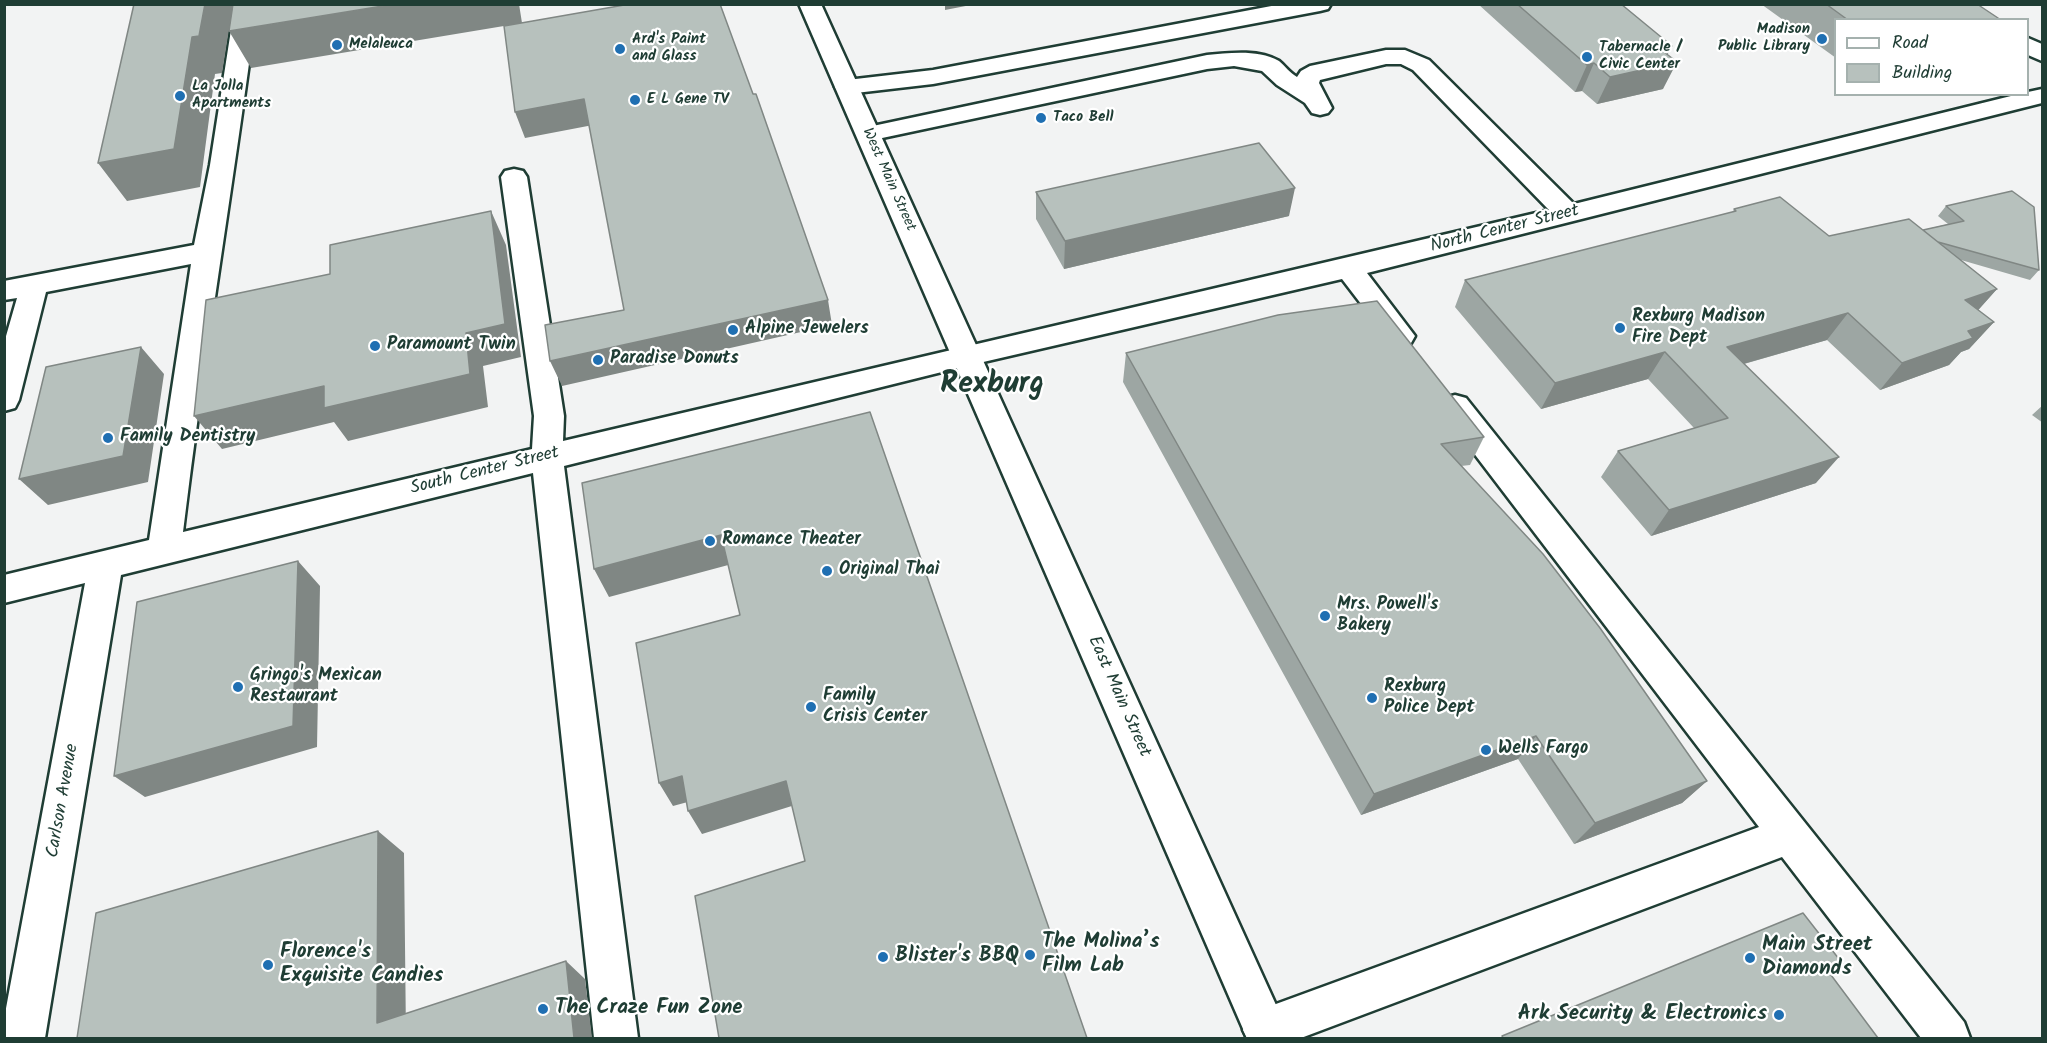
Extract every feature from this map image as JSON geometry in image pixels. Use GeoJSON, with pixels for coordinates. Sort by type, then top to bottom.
{"type":"FeatureCollection","features":[{"type":"Feature","properties":{"kind":"street"},"geometry":{"type":"LineString","coordinates":[[164,550],[246,4]]}},
{"type":"Feature","properties":{"kind":"street","name":"West Main Street"},"geometry":{"type":"LineString","coordinates":[[810,4],[966,356]]}},
{"type":"Feature","properties":{"kind":"street"},"geometry":{"type":"LineString","coordinates":[[847,87],[933,77],[1320,4]]}},
{"type":"Feature","properties":{"kind":"street"},"geometry":{"type":"LineString","coordinates":[[2029,46],[2043,54]]}},
{"type":"Feature","properties":{"kind":"street"},"geometry":{"type":"LineString","coordinates":[[868,134],[1207,62],[1234,59],[1256,61],[1270,66],[1319,106],[1307,83],[1309,76],[1318,71],[1386,57],[1405,57],[1421,65],[1568,214]]}},
{"type":"Feature","properties":{"kind":"street","name":"North Center Street"},"geometry":{"type":"LineString","coordinates":[[966,356],[1348,268],[2043,96]]}},
{"type":"Feature","properties":{"kind":"street"},"geometry":{"type":"LineString","coordinates":[[514,177],[549,416],[547,458],[616,1038]]}},
{"type":"Feature","properties":{"kind":"street"},"geometry":{"type":"LineString","coordinates":[[4,291],[207,252]]}},
{"type":"Feature","properties":{"kind":"street"},"geometry":{"type":"LineString","coordinates":[[1348,268],[1948,1038]]}},
{"type":"Feature","properties":{"kind":"street"},"geometry":{"type":"LineString","coordinates":[[4,399],[34,286]]}},
{"type":"Feature","properties":{"kind":"street","name":"South Center Street"},"geometry":{"type":"LineString","coordinates":[[4,589],[966,356]]}},
{"type":"Feature","properties":{"kind":"street","name":"East Main Street"},"geometry":{"type":"LineString","coordinates":[[966,356],[1267,1034]]}},
{"type":"Feature","properties":{"kind":"street","name":"Carlson Avenue"},"geometry":{"type":"LineString","coordinates":[[23,1038],[106,564]]}},
{"type":"Feature","properties":{"kind":"street"},"geometry":{"type":"LineString","coordinates":[[1267,1034],[1790,836]]}},
{"type":"Feature","properties":{"kind":"building"},"geometry":{"type":"Polygon","coordinates":[[[134,4],[205,4],[199,36],[192,37],[174,149],[98,163],[134,4]]]}},
{"type":"Feature","properties":{"kind":"building"},"geometry":{"type":"Polygon","coordinates":[[[233,4],[395,4],[229,31],[233,4]]]}},
{"type":"Feature","properties":{"kind":"building"},"geometry":{"type":"Polygon","coordinates":[[[630,4],[720,4],[753,94],[756,94],[828,300],[550,361],[545,325],[624,310],[584,99],[515,112],[504,26],[630,4]]]}},
{"type":"Feature","properties":{"kind":"building"},"geometry":{"type":"Polygon","coordinates":[[[1517,4],[1621,4],[1672,46],[1659,48],[1677,62],[1610,77],[1594,63],[1587,65],[1517,4]]]}},
{"type":"Feature","properties":{"kind":"building"},"geometry":{"type":"Polygon","coordinates":[[[1826,4],[1977,4],[1998,18],[1845,18],[1826,4]]]}},
{"type":"Feature","properties":{"kind":"building"},"geometry":{"type":"Polygon","coordinates":[[[1259,143],[1295,188],[1065,241],[1036,192],[1259,143]]]}},
{"type":"Feature","properties":{"kind":"building"},"geometry":{"type":"Polygon","coordinates":[[[2012,191],[2034,207],[2039,270],[1938,242],[1923,230],[1964,221],[1946,206],[2012,191]]]}},
{"type":"Feature","properties":{"kind":"building"},"geometry":{"type":"Polygon","coordinates":[[[1780,197],[1829,236],[1909,219],[1997,289],[1965,300],[1994,322],[1968,331],[1973,338],[1902,363],[1848,313],[1727,347],[1839,457],[1669,510],[1618,451],[1728,418],[1665,352],[1555,383],[1465,280],[1736,211],[1734,209],[1780,197]]]}},
{"type":"Feature","properties":{"kind":"building","name":"Paramount Twin"},"geometry":{"type":"Polygon","coordinates":[[[491,211],[505,324],[466,333],[470,374],[324,408],[324,386],[194,416],[206,300],[330,274],[330,245],[491,211]]]}},
{"type":"Feature","properties":{"kind":"building"},"geometry":{"type":"Polygon","coordinates":[[[1377,301],[1484,437],[1441,444],[1543,554],[1600,628],[1707,781],[1595,823],[1536,736],[1374,794],[1126,353],[1278,315],[1377,301]]]}},
{"type":"Feature","properties":{"kind":"building"},"geometry":{"type":"Polygon","coordinates":[[[141,347],[123,456],[19,479],[46,367],[141,347]]]}},
{"type":"Feature","properties":{"kind":"building"},"geometry":{"type":"Polygon","coordinates":[[[870,412],[1087,1038],[719,1038],[695,896],[805,861],[786,781],[688,811],[682,776],[659,783],[636,643],[740,615],[721,535],[594,569],[582,483],[870,412]]]}},
{"type":"Feature","properties":{"kind":"building","name":"Gringo's Mexican Restaurant"},"geometry":{"type":"Polygon","coordinates":[[[298,561],[293,726],[114,776],[137,602],[298,561]]]}},
{"type":"Feature","properties":{"kind":"building"},"geometry":{"type":"Polygon","coordinates":[[[378,831],[377,1023],[566,961],[574,1038],[77,1038],[96,913],[378,831]]]}},
{"type":"Feature","properties":{"kind":"building"},"geometry":{"type":"Polygon","coordinates":[[[1803,913],[1846,968],[1831,975],[1878,1038],[1503,1038],[1502,1036],[1803,913]]]}},
{"type":"Feature","properties":{"kind":"place","name":"Madison Public Library"},"geometry":{"type":"Point","coordinates":[1822,39]}},
{"type":"Feature","properties":{"kind":"place","name":"Melaleuca"},"geometry":{"type":"Point","coordinates":[337,45]}},
{"type":"Feature","properties":{"kind":"place","name":"Ard's Paint and Glass"},"geometry":{"type":"Point","coordinates":[620,49]}},
{"type":"Feature","properties":{"kind":"place","name":"Tabernacle / Civic Center"},"geometry":{"type":"Point","coordinates":[1587,57]}},
{"type":"Feature","properties":{"kind":"place","name":"La Jolla Apartments"},"geometry":{"type":"Point","coordinates":[180,96]}},
{"type":"Feature","properties":{"kind":"place","name":"E L Gene TV"},"geometry":{"type":"Point","coordinates":[635,100]}},
{"type":"Feature","properties":{"kind":"place","name":"Taco Bell"},"geometry":{"type":"Point","coordinates":[1041,118]}},
{"type":"Feature","properties":{"kind":"place","name":"Rexburg Madison Fire Dept"},"geometry":{"type":"Point","coordinates":[1620,328]}},
{"type":"Feature","properties":{"kind":"place","name":"Alpine Jewelers"},"geometry":{"type":"Point","coordinates":[733,330]}},
{"type":"Feature","properties":{"kind":"place","name":"Paramount Twin"},"geometry":{"type":"Point","coordinates":[375,346]}},
{"type":"Feature","properties":{"kind":"place","name":"Paradise Donuts"},"geometry":{"type":"Point","coordinates":[598,360]}},
{"type":"Feature","properties":{"kind":"place","name":"Family Dentistry"},"geometry":{"type":"Point","coordinates":[108,438]}},
{"type":"Feature","properties":{"kind":"place","name":"Romance Theater"},"geometry":{"type":"Point","coordinates":[710,541]}},
{"type":"Feature","properties":{"kind":"place","name":"Original Thai"},"geometry":{"type":"Point","coordinates":[827,571]}},
{"type":"Feature","properties":{"kind":"place","name":"Mrs. Powell's Bakery"},"geometry":{"type":"Point","coordinates":[1325,616]}},
{"type":"Feature","properties":{"kind":"place","name":"Gringo's Mexican Restaurant"},"geometry":{"type":"Point","coordinates":[238,687]}},
{"type":"Feature","properties":{"kind":"place","name":"Rexburg Police Dept"},"geometry":{"type":"Point","coordinates":[1372,698]}},
{"type":"Feature","properties":{"kind":"place","name":"Family Crisis Center"},"geometry":{"type":"Point","coordinates":[811,707]}},
{"type":"Feature","properties":{"kind":"place","name":"Wells Fargo"},"geometry":{"type":"Point","coordinates":[1486,750]}},
{"type":"Feature","properties":{"kind":"place","name":"The Molina’s Film Lab"},"geometry":{"type":"Point","coordinates":[1030,955]}},
{"type":"Feature","properties":{"kind":"place","name":"Blister's BBQ"},"geometry":{"type":"Point","coordinates":[883,957]}},
{"type":"Feature","properties":{"kind":"place","name":"Main Street Diamonds"},"geometry":{"type":"Point","coordinates":[1750,958]}},
{"type":"Feature","properties":{"kind":"place","name":"Florence's Exquisite Candies"},"geometry":{"type":"Point","coordinates":[268,965]}},
{"type":"Feature","properties":{"kind":"place","name":"The Craze Fun Zone"},"geometry":{"type":"Point","coordinates":[543,1009]}},
{"type":"Feature","properties":{"kind":"place","name":"Ark Security & Electronics"},"geometry":{"type":"Point","coordinates":[1779,1015]}},
{"type":"Feature","properties":{"kind":"district","name":"Rexburg"},"geometry":{"type":"Point","coordinates":[992,387]}}]}
